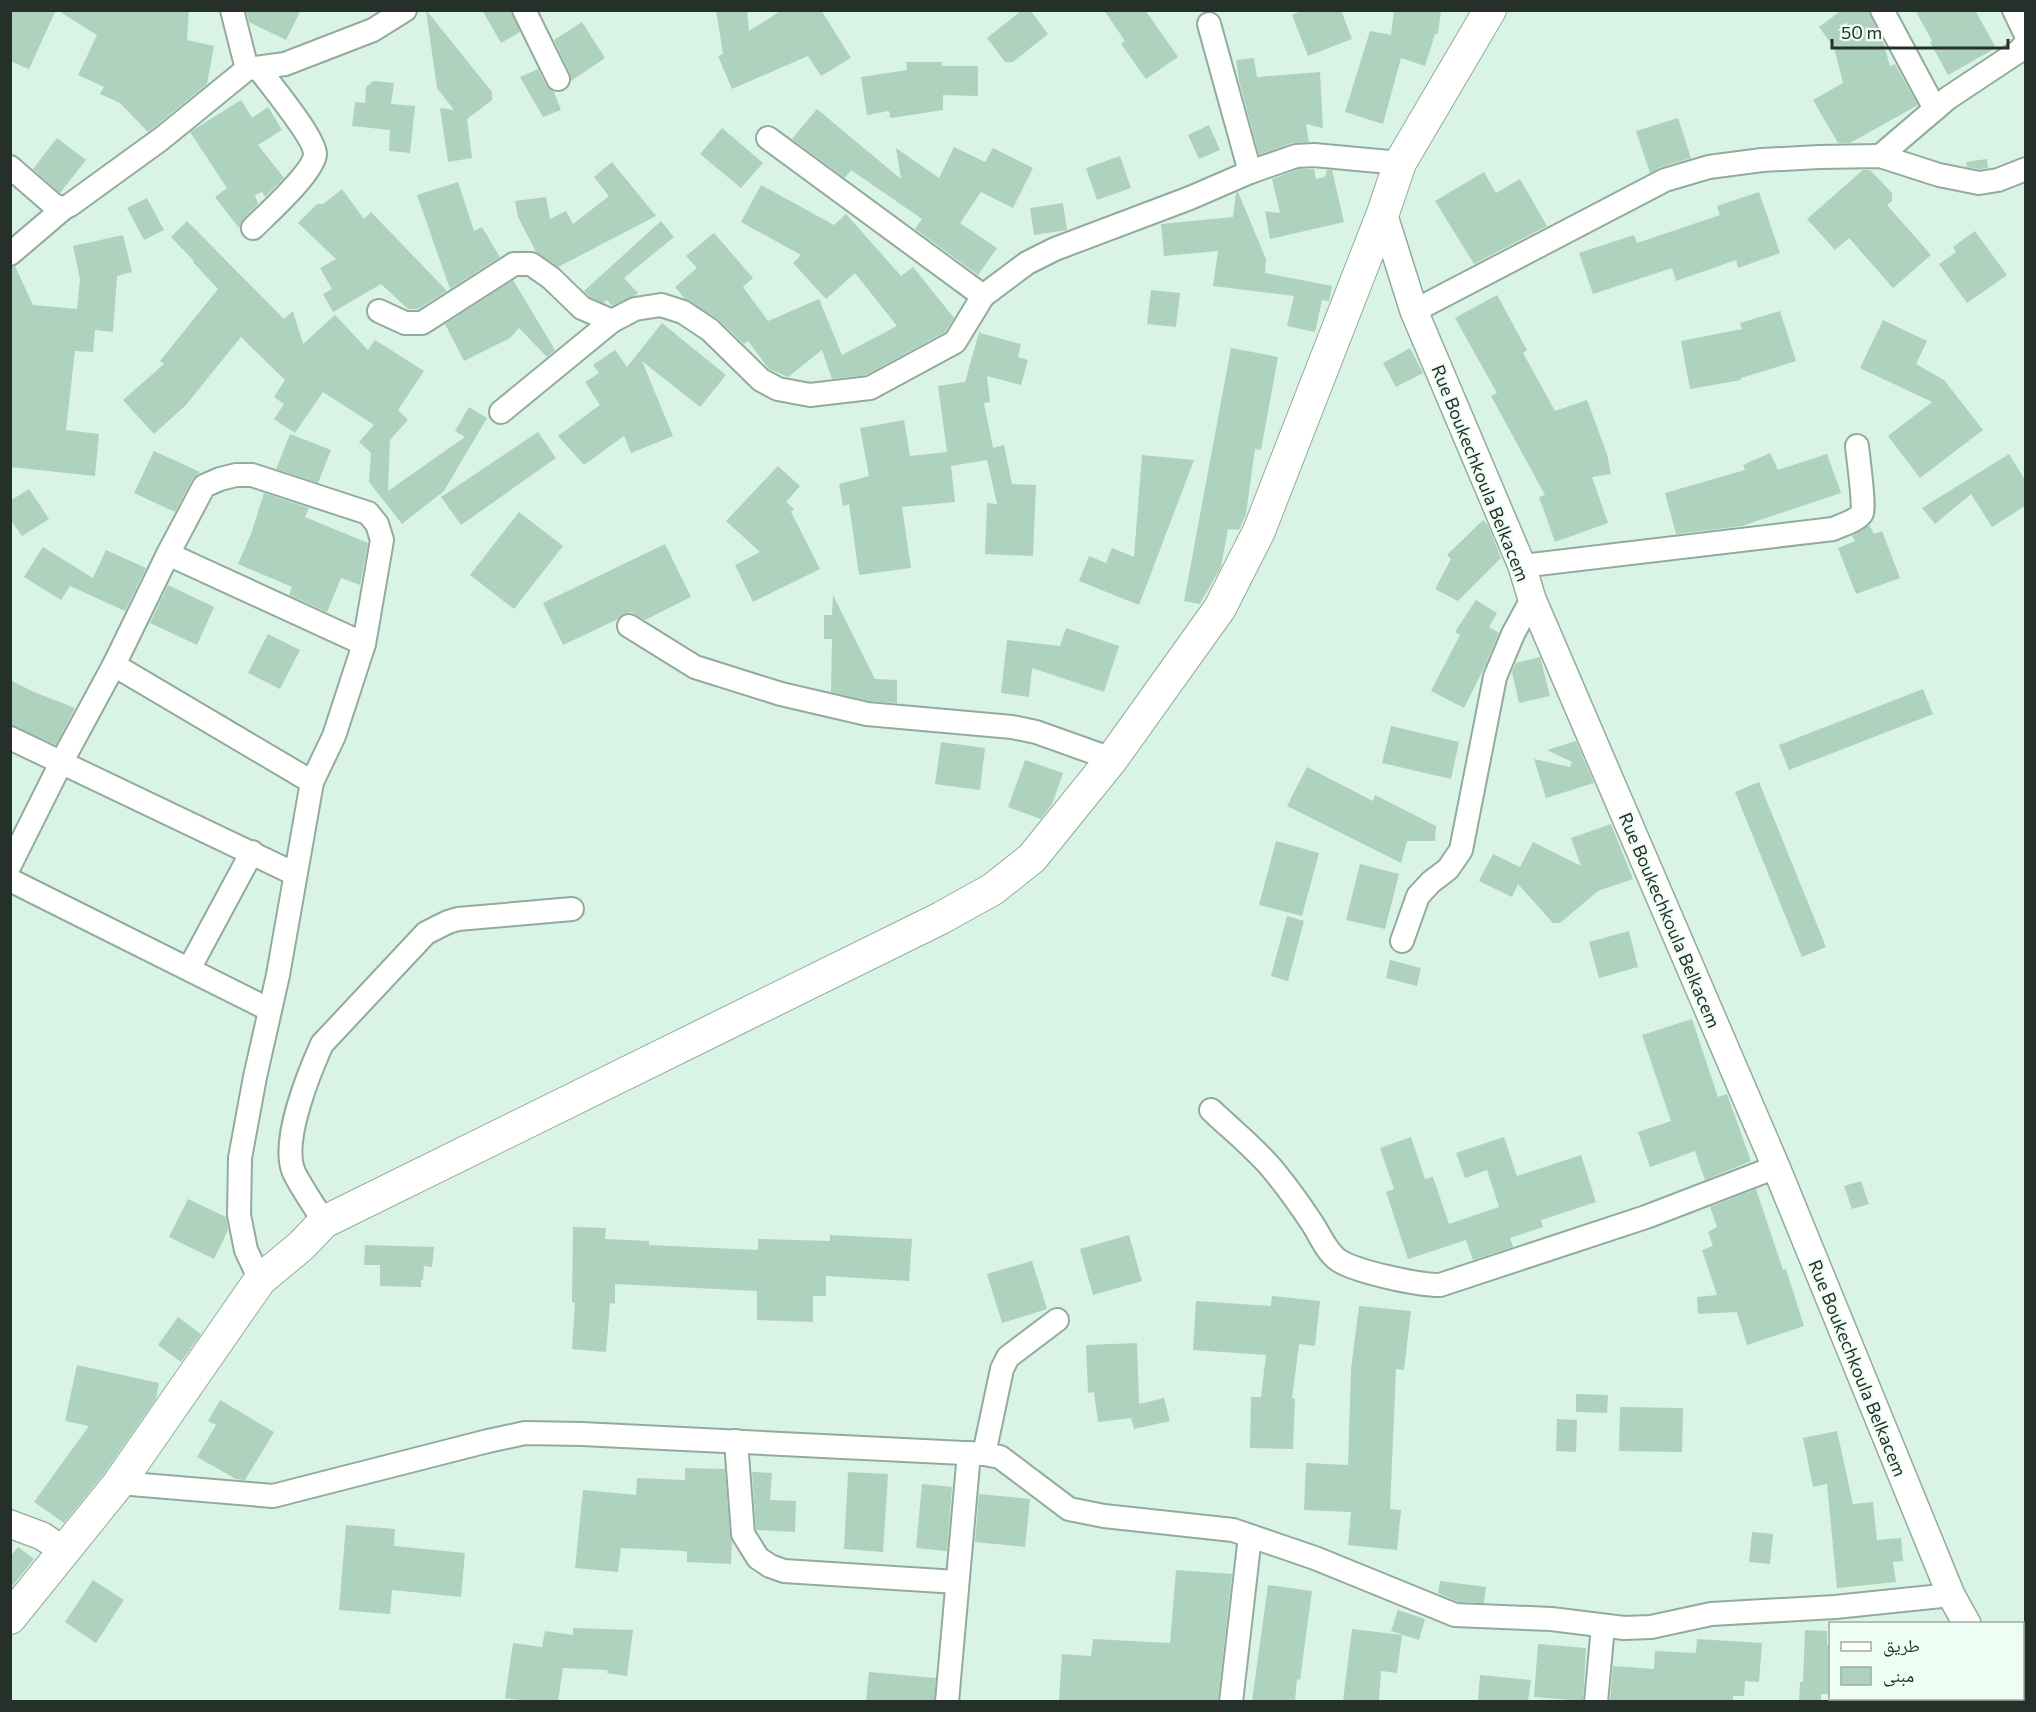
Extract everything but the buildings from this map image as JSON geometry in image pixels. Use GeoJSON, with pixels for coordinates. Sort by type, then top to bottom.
{"type":"FeatureCollection","features":[{"type":"Feature","properties":{"kind":"main road"},"geometry":{"type":"LineString","coordinates":[[10,1618],[119,1482],[260,1280],[301,1246],[324,1222],[940,918],[993,889],[1032,858],[1112,759],[1220,608],[1259,531],[1383,213],[1400,163],[1490,10]]}},
{"type":"Feature","properties":{"kind":"street"},"geometry":{"type":"LineString","coordinates":[[232,10],[253,69],[299,123],[313,144],[315,152],[310,170],[253,228]]}},
{"type":"Feature","properties":{"kind":"street"},"geometry":{"type":"LineString","coordinates":[[10,254],[64,208],[162,139],[253,69],[285,64],[372,30],[405,10]]}},
{"type":"Feature","properties":{"kind":"street"},"geometry":{"type":"LineString","coordinates":[[524,10],[558,79]]}},
{"type":"Feature","properties":{"kind":"street"},"geometry":{"type":"LineString","coordinates":[[1882,10],[1935,109]]}},
{"type":"Feature","properties":{"kind":"street"},"geometry":{"type":"LineString","coordinates":[[2014,10],[2025,35]]}},
{"type":"Feature","properties":{"kind":"street"},"geometry":{"type":"LineString","coordinates":[[1209,24],[1250,172]]}},
{"type":"Feature","properties":{"kind":"street"},"geometry":{"type":"LineString","coordinates":[[1880,156],[1948,98],[2019,51],[2025,43]]}},
{"type":"Feature","properties":{"kind":"street"},"geometry":{"type":"LineString","coordinates":[[768,138],[983,296]]}},
{"type":"Feature","properties":{"kind":"street"},"geometry":{"type":"LineString","coordinates":[[501,412],[612,321],[635,309],[661,305],[683,312],[710,330],[761,380],[778,389],[810,395],[870,388],[955,342],[983,296],[1027,262],[1055,249],[1296,156],[1314,154],[1400,163]]}},
{"type":"Feature","properties":{"kind":"street"},"geometry":{"type":"LineString","coordinates":[[1414,311],[1665,180],[1709,167],[1762,160],[1880,156],[1939,175],[1979,183],[1998,180],[2025,169]]}},
{"type":"Feature","properties":{"kind":"street"},"geometry":{"type":"LineString","coordinates":[[10,167],[55,206],[64,208]]}},
{"type":"Feature","properties":{"kind":"street","name":"Rue Boukechkoula Belkacem"},"geometry":{"type":"LineString","coordinates":[[1383,213],[1414,311],[1522,566],[1532,599],[1776,1167],[1951,1595],[1966,1622]]}},
{"type":"Feature","properties":{"kind":"street"},"geometry":{"type":"LineString","coordinates":[[379,311],[405,323],[422,323],[514,264],[531,264],[550,278],[582,308],[612,321]]}},
{"type":"Feature","properties":{"kind":"street"},"geometry":{"type":"LineString","coordinates":[[1522,566],[1833,529],[1863,512],[1857,446]]}},
{"type":"Feature","properties":{"kind":"street"},"geometry":{"type":"LineString","coordinates":[[10,865],[204,486],[236,475],[252,475],[368,513],[377,524],[382,540],[364,644],[334,736],[312,782],[280,965],[240,1158],[239,1215],[246,1250],[260,1280]]}},
{"type":"Feature","properties":{"kind":"street"},"geometry":{"type":"LineString","coordinates":[[168,554],[364,644]]}},
{"type":"Feature","properties":{"kind":"street"},"geometry":{"type":"LineString","coordinates":[[1402,941],[1418,896],[1448,869],[1461,850],[1495,677],[1508,644],[1532,599]]}},
{"type":"Feature","properties":{"kind":"street"},"geometry":{"type":"LineString","coordinates":[[628,626],[694,667],[781,694],[867,714],[1036,732],[1112,759]]}},
{"type":"Feature","properties":{"kind":"street"},"geometry":{"type":"LineString","coordinates":[[114,665],[312,782]]}},
{"type":"Feature","properties":{"kind":"street"},"geometry":{"type":"LineString","coordinates":[[10,738],[295,874]]}},
{"type":"Feature","properties":{"kind":"street"},"geometry":{"type":"LineString","coordinates":[[189,969],[252,852]]}},
{"type":"Feature","properties":{"kind":"street"},"geometry":{"type":"LineString","coordinates":[[10,880],[270,1010]]}},
{"type":"Feature","properties":{"kind":"street"},"geometry":{"type":"LineString","coordinates":[[324,1222],[292,1169],[289,1144],[311,1067],[322,1044],[426,933],[448,922],[478,916],[572,909]]}},
{"type":"Feature","properties":{"kind":"street"},"geometry":{"type":"LineString","coordinates":[[1211,1110],[1273,1169],[1311,1221],[1331,1254],[1337,1259],[1387,1276],[1428,1285],[1440,1285],[1646,1217],[1776,1167]]}},
{"type":"Feature","properties":{"kind":"street"},"geometry":{"type":"LineString","coordinates":[[947,1701],[957,1582],[976,1453],[1002,1369],[1008,1357],[1057,1320]]}},
{"type":"Feature","properties":{"kind":"street"},"geometry":{"type":"LineString","coordinates":[[119,1482],[273,1496],[488,1441],[525,1434],[582,1434],[976,1453],[1000,1456],[1069,1509],[1093,1514],[1233,1530],[1315,1558],[1440,1611],[1455,1615],[1551,1619],[1624,1628],[1651,1627],[1711,1614],[1834,1607],[1951,1595]]}},
{"type":"Feature","properties":{"kind":"street"},"geometry":{"type":"LineString","coordinates":[[736,1441],[744,1534],[758,1558],[770,1566],[784,1571],[957,1582]]}},
{"type":"Feature","properties":{"kind":"street"},"geometry":{"type":"LineString","coordinates":[[10,1524],[42,1536],[63,1550]]}},
{"type":"Feature","properties":{"kind":"street"},"geometry":{"type":"LineString","coordinates":[[1231,1701],[1250,1536]]}},
{"type":"Feature","properties":{"kind":"street"},"geometry":{"type":"LineString","coordinates":[[1596,1701],[1603,1626]]}}]}
